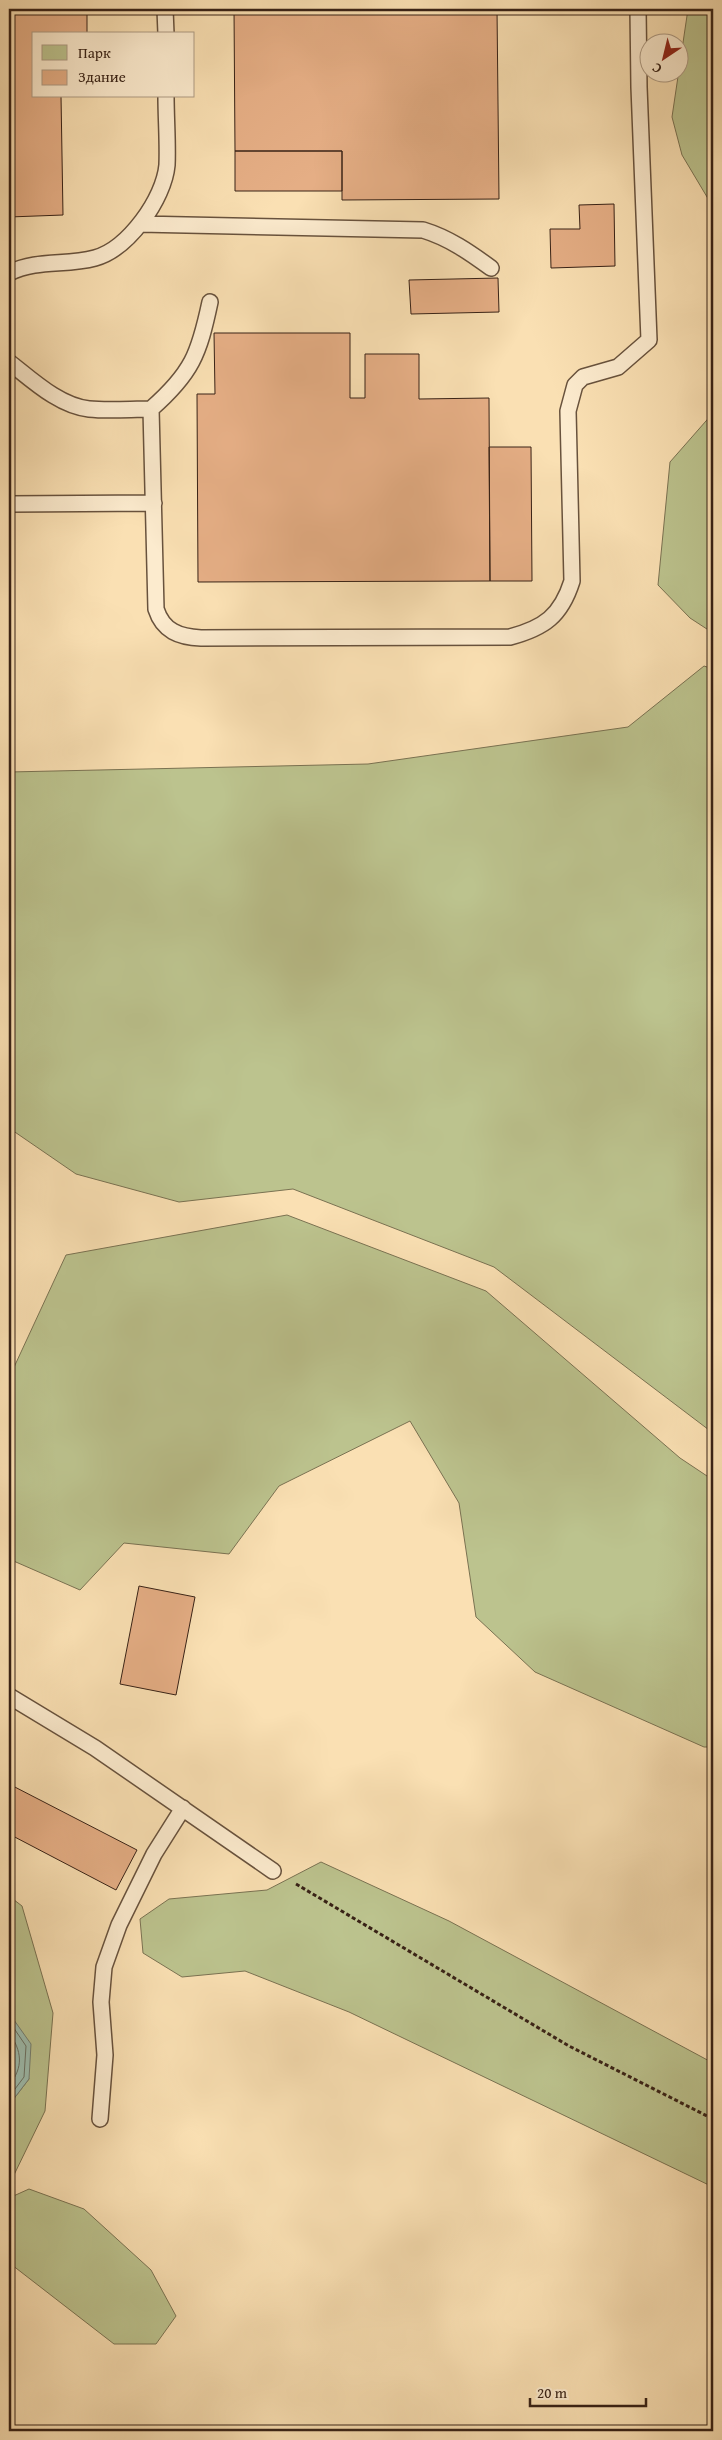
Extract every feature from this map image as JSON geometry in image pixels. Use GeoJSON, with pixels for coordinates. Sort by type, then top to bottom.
{"type":"FeatureCollection","features":[{"type":"Feature","properties":{"kind":"lane"},"geometry":{"type":"LineString","coordinates":[[165,9],[166,32]]}},
{"type":"Feature","properties":{"kind":"lane"},"geometry":{"type":"LineString","coordinates":[[151,408],[156,608],[160,620],[169,630],[182,637],[510,637],[532,631],[549,620],[561,606],[572,581],[568,410],[570,397],[575,385],[583,377],[618,367],[649,340],[638,87],[638,9]]}},
{"type":"Feature","properties":{"kind":"lane"},"geometry":{"type":"LineString","coordinates":[[9,273],[39,263],[95,258],[112,250],[128,238],[140,224],[156,198],[166,167],[166,98]]}},
{"type":"Feature","properties":{"kind":"lane"},"geometry":{"type":"LineString","coordinates":[[140,224],[423,230],[441,235],[461,246],[490,268]]}},
{"type":"Feature","properties":{"kind":"lane"},"geometry":{"type":"LineString","coordinates":[[9,362],[39,385],[65,400],[87,409],[151,408],[171,392],[191,366],[203,336],[210,302]]}},
{"type":"Feature","properties":{"kind":"lane"},"geometry":{"type":"LineString","coordinates":[[9,504],[154,503]]}},
{"type":"Feature","properties":{"kind":"lane"},"geometry":{"type":"LineString","coordinates":[[9,1696],[95,1748],[273,1871]]}},
{"type":"Feature","properties":{"kind":"lane"},"geometry":{"type":"LineString","coordinates":[[100,2119],[105,2055],[101,2002],[104,1967],[119,1925],[149,1863],[183,1808]]}},
{"type":"Feature","properties":{"kind":"path"},"geometry":{"type":"LineString","coordinates":[[273,1871],[569,2046],[713,2119]]}},
{"type":"Feature","properties":{"kind":"green space"},"geometry":{"type":"Polygon","coordinates":[[[688,9],[713,9],[713,207],[682,155],[672,117],[677,82],[690,82],[690,32],[685,32],[688,9]]]}},
{"type":"Feature","properties":{"kind":"green space"},"geometry":{"type":"Polygon","coordinates":[[[713,413],[713,633],[690,618],[658,585],[670,462],[713,413]]]}},
{"type":"Feature","properties":{"kind":"green space"},"geometry":{"type":"Polygon","coordinates":[[[704,666],[713,669],[713,1433],[494,1267],[293,1189],[179,1202],[76,1174],[9,1128],[9,772],[368,764],[628,727],[704,666]]]}},
{"type":"Feature","properties":{"kind":"green space"},"geometry":{"type":"Polygon","coordinates":[[[287,1215],[486,1291],[680,1458],[713,1480],[713,1747],[704,1747],[535,1672],[476,1617],[459,1503],[410,1421],[279,1486],[229,1554],[124,1543],[80,1590],[9,1559],[9,1378],[66,1255],[287,1215]]]}},
{"type":"Feature","properties":{"kind":"green space"},"geometry":{"type":"Polygon","coordinates":[[[321,1862],[449,1921],[713,2063],[713,2187],[349,2012],[245,1971],[182,1977],[143,1953],[140,1919],[169,1899],[267,1890],[321,1862]]]}},
{"type":"Feature","properties":{"kind":"green space"},"geometry":{"type":"Polygon","coordinates":[[[9,1896],[22,1906],[53,2013],[45,2111],[12,2179],[9,2180],[9,2105],[29,2079],[9,2013],[9,1896]]]}},
{"type":"Feature","properties":{"kind":"green space"},"geometry":{"type":"Polygon","coordinates":[[[29,2189],[84,2209],[151,2270],[176,2316],[156,2344],[114,2344],[12,2265],[9,2259],[9,2198],[29,2189]]]}},
{"type":"Feature","properties":{"kind":"water"},"geometry":{"type":"Polygon","coordinates":[[[9,2013],[31,2044],[29,2079],[9,2105],[9,2013]]]}},
{"type":"Feature","properties":{"kind":"building"},"geometry":{"type":"Polygon","coordinates":[[[9,9],[87,9],[87,32],[32,32],[32,98],[61,98],[63,215],[9,217],[9,9]]]}},
{"type":"Feature","properties":{"kind":"building"},"geometry":{"type":"Polygon","coordinates":[[[234,9],[497,9],[499,199],[342,200],[342,151],[235,151],[234,9]]]}},
{"type":"Feature","properties":{"kind":"building"},"geometry":{"type":"Polygon","coordinates":[[[235,151],[342,151],[342,191],[235,191],[235,151]]]}},
{"type":"Feature","properties":{"kind":"building"},"geometry":{"type":"Polygon","coordinates":[[[614,204],[615,266],[551,268],[550,229],[580,229],[579,205],[614,204]]]}},
{"type":"Feature","properties":{"kind":"building"},"geometry":{"type":"Polygon","coordinates":[[[498,278],[499,312],[411,314],[409,280],[498,278]]]}},
{"type":"Feature","properties":{"kind":"building"},"geometry":{"type":"Polygon","coordinates":[[[214,333],[350,333],[350,398],[365,398],[365,354],[419,354],[419,399],[489,398],[490,581],[198,582],[197,394],[215,394],[214,333]]]}},
{"type":"Feature","properties":{"kind":"building"},"geometry":{"type":"Polygon","coordinates":[[[489,447],[531,447],[532,581],[490,581],[489,447]]]}},
{"type":"Feature","properties":{"kind":"building"},"geometry":{"type":"Polygon","coordinates":[[[139,1586],[195,1597],[176,1695],[120,1684],[139,1586]]]}},
{"type":"Feature","properties":{"kind":"building"},"geometry":{"type":"Polygon","coordinates":[[[9,1784],[137,1850],[116,1890],[9,1834],[9,1784]]]}}]}
